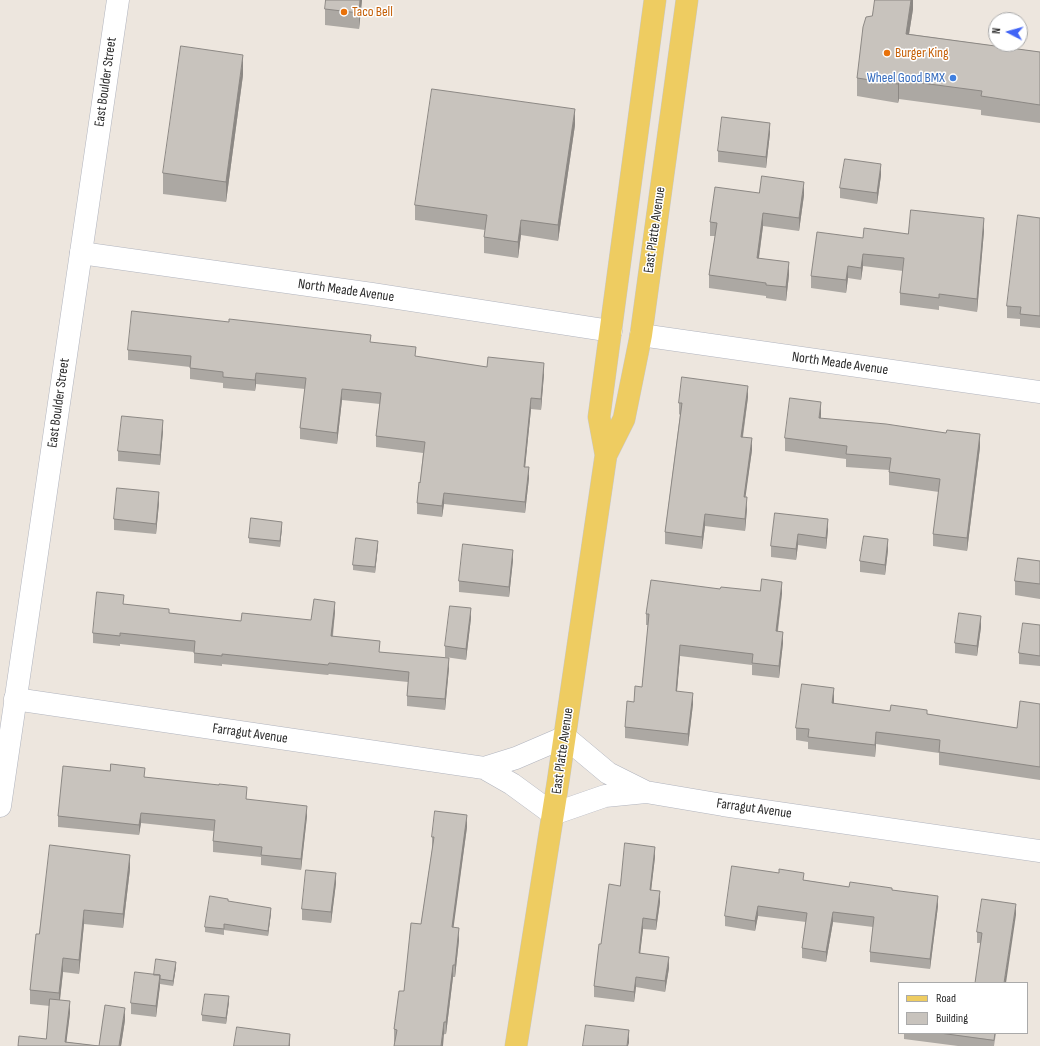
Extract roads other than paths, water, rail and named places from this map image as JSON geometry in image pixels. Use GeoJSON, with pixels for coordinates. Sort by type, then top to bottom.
{"type":"FeatureCollection","features":[{"type":"Feature","properties":{"kind":"main road","name":"East Platte Avenue"},"geometry":{"type":"LineString","coordinates":[[606,455],[599,417],[655,0]]}},
{"type":"Feature","properties":{"kind":"main road","name":"East Platte Avenue"},"geometry":{"type":"LineString","coordinates":[[516,1046],[565,737],[606,455],[624,419],[641,335],[688,0]]}},
{"type":"Feature","properties":{"kind":"street","name":"East Boulder Street"},"geometry":{"type":"LineString","coordinates":[[0,806],[118,0]]}},
{"type":"Feature","properties":{"kind":"street","name":"North Meade Avenue"},"geometry":{"type":"LineString","coordinates":[[81,253],[372,294],[611,331]]}},
{"type":"Feature","properties":{"kind":"street","name":"North Meade Avenue"},"geometry":{"type":"LineString","coordinates":[[641,335],[1040,392]]}},
{"type":"Feature","properties":{"kind":"street","name":"Farragut Avenue"},"geometry":{"type":"LineString","coordinates":[[16,699],[484,768],[512,784],[553,814],[604,796],[646,792],[723,805],[1040,851]]}},
{"type":"Feature","properties":{"kind":"street","name":"Farragut Avenue"},"geometry":{"type":"LineString","coordinates":[[484,768],[516,758],[565,737]]}},
{"type":"Feature","properties":{"kind":"street"},"geometry":{"type":"LineString","coordinates":[[565,737],[608,773],[646,792]]}},
{"type":"Feature","properties":{"kind":"place","name":"Taco Bell"},"geometry":{"type":"Point","coordinates":[344,12]}},
{"type":"Feature","properties":{"kind":"place","name":"Burger King"},"geometry":{"type":"Point","coordinates":[887,53]}},
{"type":"Feature","properties":{"kind":"place","name":"Wheel Good BMX"},"geometry":{"type":"Point","coordinates":[953,78]}}]}
